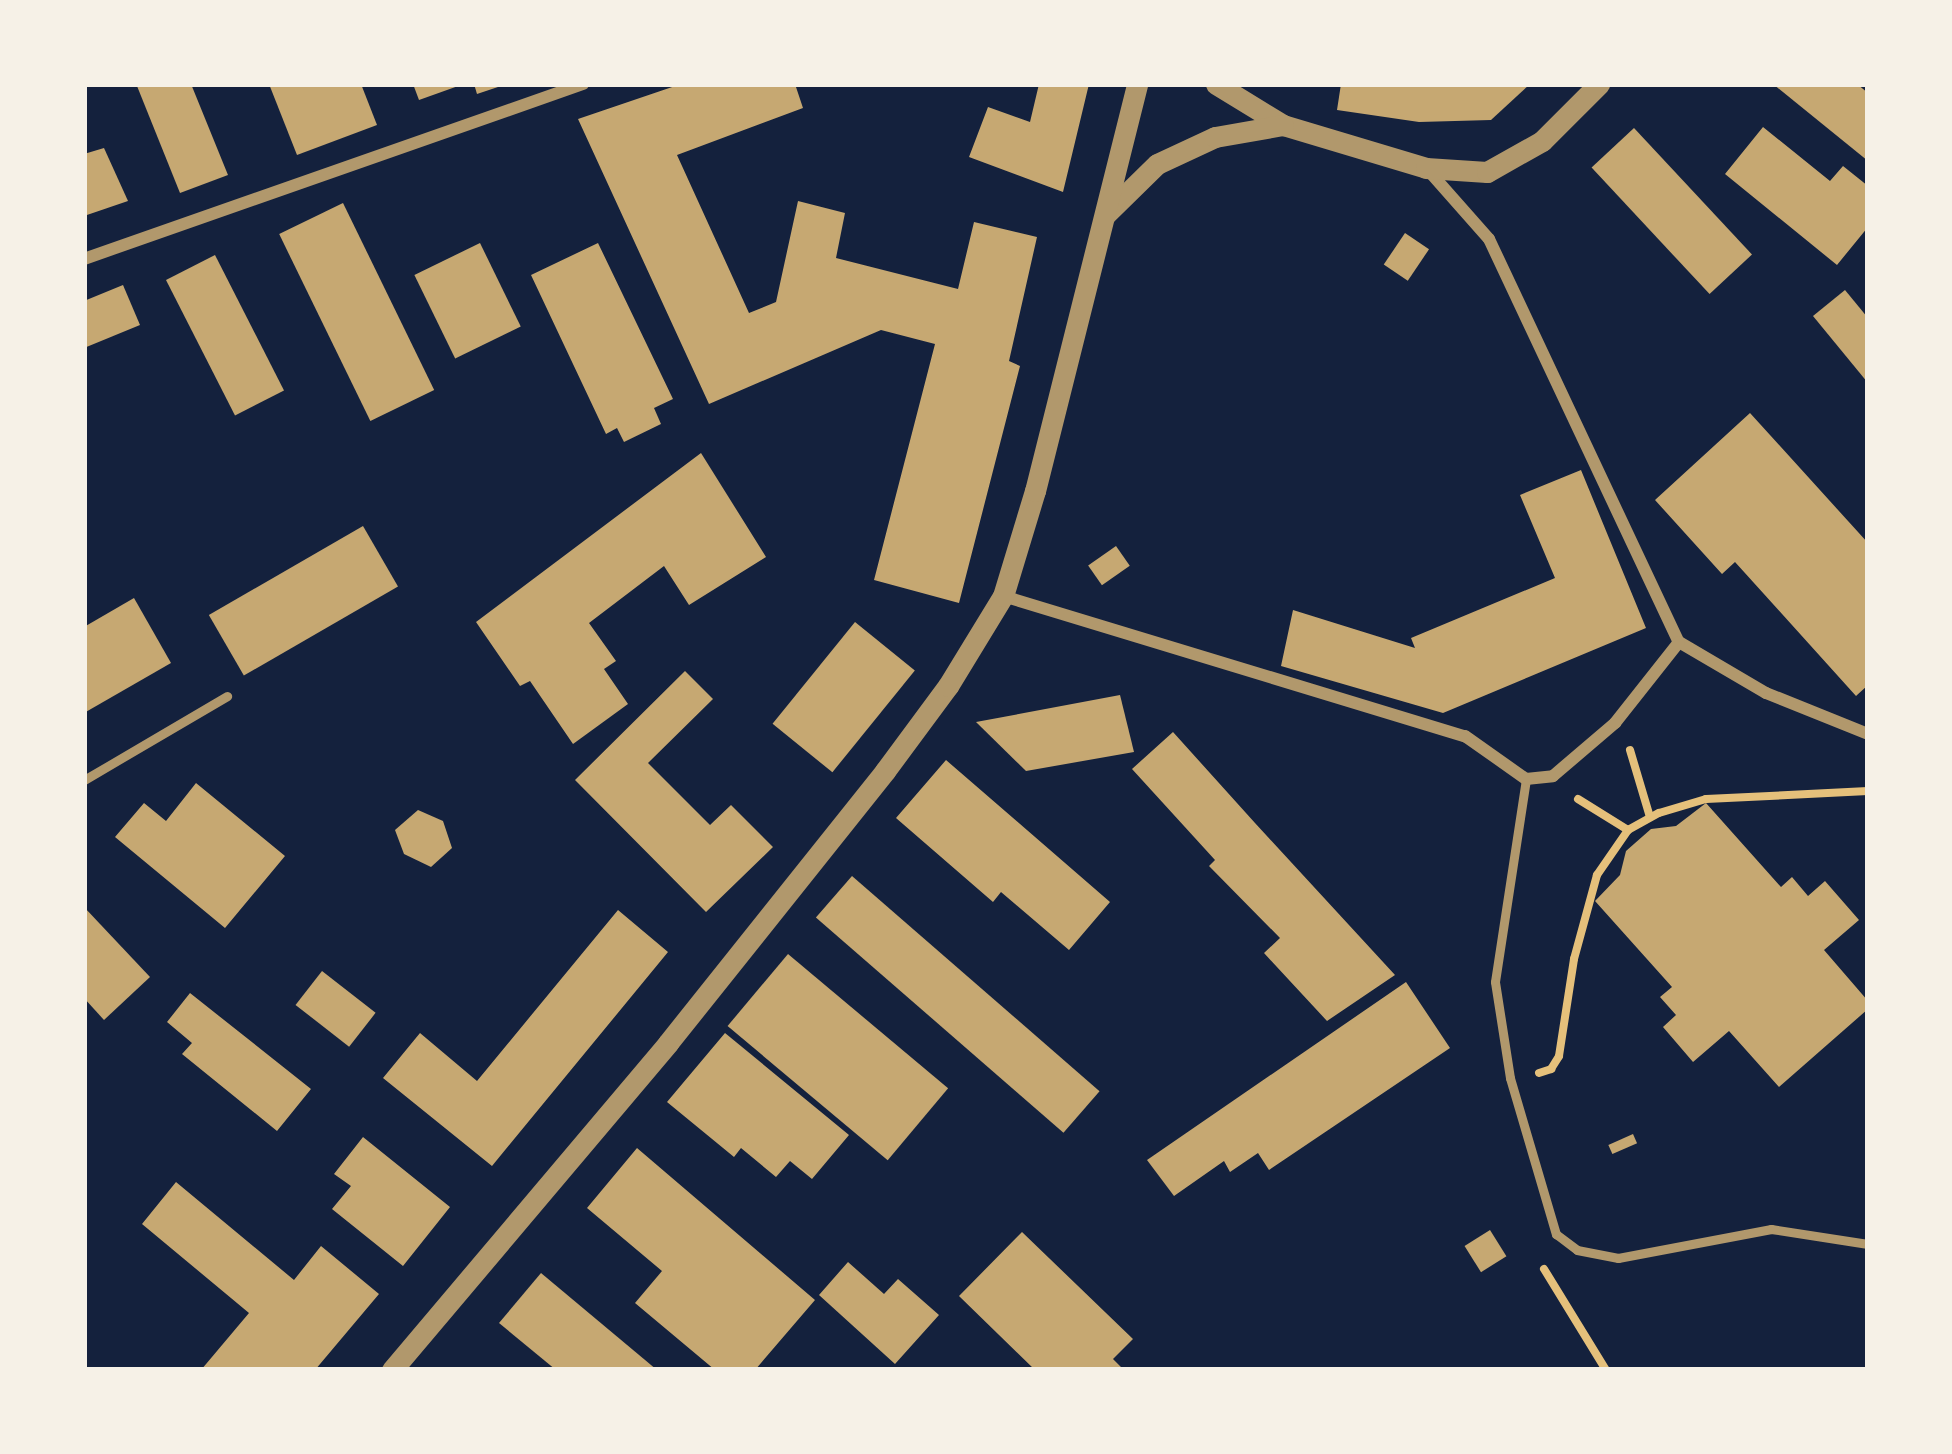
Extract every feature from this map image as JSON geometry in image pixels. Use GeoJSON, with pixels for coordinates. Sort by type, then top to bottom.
{"type":"FeatureCollection","features":[{"type":"Feature","properties":{"kind":"street"},"geometry":{"type":"LineString","coordinates":[[84,259],[583,84]]}},
{"type":"Feature","properties":{"kind":"street"},"geometry":{"type":"LineString","coordinates":[[392,1370],[668,1043],[885,771],[948,686],[1003,596],[1137,84]]}},
{"type":"Feature","properties":{"kind":"street"},"geometry":{"type":"LineString","coordinates":[[1216,84],[1283,125],[1426,168],[1486,172],[1542,141],[1599,84]]}},
{"type":"Feature","properties":{"kind":"street"},"geometry":{"type":"LineString","coordinates":[[1106,214],[1157,164],[1215,137],[1283,125]]}},
{"type":"Feature","properties":{"kind":"street"},"geometry":{"type":"LineString","coordinates":[[1426,168],[1489,238],[1679,642],[1766,693],[1868,734]]}},
{"type":"Feature","properties":{"kind":"street"},"geometry":{"type":"LineString","coordinates":[[1003,596],[1465,736],[1526,779],[1552,776],[1615,723],[1679,642]]}},
{"type":"Feature","properties":{"kind":"lane"},"geometry":{"type":"LineString","coordinates":[[84,780],[227,695]]}},
{"type":"Feature","properties":{"kind":"lane"},"geometry":{"type":"LineString","coordinates":[[1526,779],[1495,982],[1510,1078],[1556,1234],[1577,1250],[1618,1258],[1771,1229],[1868,1244]]}},
{"type":"Feature","properties":{"kind":"path"},"geometry":{"type":"LineString","coordinates":[[1640,768],[1650,817]]}},
{"type":"Feature","properties":{"kind":"path"},"geometry":{"type":"LineString","coordinates":[[1510,1078],[1552,1069],[1559,1056],[1587,905],[1598,875],[1628,830],[1650,817],[1706,799],[1868,790]]}},
{"type":"Feature","properties":{"kind":"path"},"geometry":{"type":"LineString","coordinates":[[1582,802],[1628,830]]}},
{"type":"Feature","properties":{"kind":"path"},"geometry":{"type":"LineString","coordinates":[[1539,1262],[1606,1370]]}},
{"type":"Feature","properties":{"kind":"building"},"geometry":{"type":"Polygon","coordinates":[[[191,84],[228,175],[180,193],[137,86],[191,84]]]}},
{"type":"Feature","properties":{"kind":"building"},"geometry":{"type":"Polygon","coordinates":[[[269,84],[361,84],[377,125],[297,155],[269,84]]]}},
{"type":"Feature","properties":{"kind":"building"},"geometry":{"type":"Polygon","coordinates":[[[413,84],[461,84],[461,85],[419,100],[413,84]]]}},
{"type":"Feature","properties":{"kind":"building"},"geometry":{"type":"Polygon","coordinates":[[[474,84],[504,84],[504,85],[477,94],[474,84]]]}},
{"type":"Feature","properties":{"kind":"building"},"geometry":{"type":"Polygon","coordinates":[[[681,84],[795,84],[803,108],[677,155],[749,313],[776,302],[798,201],[845,213],[836,258],[958,289],[974,222],[1037,237],[1009,361],[1020,366],[959,603],[874,580],[935,344],[881,330],[709,404],[578,119],[681,84]]]}},
{"type":"Feature","properties":{"kind":"building"},"geometry":{"type":"Polygon","coordinates":[[[1039,84],[1089,84],[1063,192],[969,157],[988,107],[1030,122],[1039,84]]]}},
{"type":"Feature","properties":{"kind":"building"},"geometry":{"type":"Polygon","coordinates":[[[1341,84],[1530,84],[1491,120],[1419,122],[1337,110],[1341,84]]]}},
{"type":"Feature","properties":{"kind":"building"},"geometry":{"type":"Polygon","coordinates":[[[1773,84],[1857,84],[1868,93],[1868,161],[1773,84]]]}},
{"type":"Feature","properties":{"kind":"building"},"geometry":{"type":"Polygon","coordinates":[[[1763,127],[1830,181],[1843,166],[1868,186],[1868,227],[1837,265],[1725,174],[1763,127]]]}},
{"type":"Feature","properties":{"kind":"building"},"geometry":{"type":"Polygon","coordinates":[[[1634,128],[1752,255],[1710,294],[1592,168],[1634,128]]]}},
{"type":"Feature","properties":{"kind":"building"},"geometry":{"type":"Polygon","coordinates":[[[104,148],[128,201],[84,216],[84,154],[104,148]]]}},
{"type":"Feature","properties":{"kind":"building"},"geometry":{"type":"Polygon","coordinates":[[[343,203],[434,390],[370,421],[279,234],[343,203]]]}},
{"type":"Feature","properties":{"kind":"building"},"geometry":{"type":"Polygon","coordinates":[[[1405,233],[1429,249],[1408,281],[1384,265],[1405,233]]]}},
{"type":"Feature","properties":{"kind":"building"},"geometry":{"type":"Polygon","coordinates":[[[480,243],[521,327],[455,359],[414,275],[480,243]]]}},
{"type":"Feature","properties":{"kind":"building"},"geometry":{"type":"Polygon","coordinates":[[[598,243],[673,399],[654,408],[661,424],[624,442],[617,428],[606,434],[531,275],[598,243]]]}},
{"type":"Feature","properties":{"kind":"building"},"geometry":{"type":"Polygon","coordinates":[[[215,255],[284,390],[235,415],[166,280],[215,255]]]}},
{"type":"Feature","properties":{"kind":"building"},"geometry":{"type":"Polygon","coordinates":[[[123,285],[140,325],[84,348],[84,301],[123,285]]]}},
{"type":"Feature","properties":{"kind":"building"},"geometry":{"type":"Polygon","coordinates":[[[1845,290],[1868,318],[1868,383],[1813,316],[1845,290]]]}},
{"type":"Feature","properties":{"kind":"building"},"geometry":{"type":"Polygon","coordinates":[[[1750,413],[1868,543],[1868,685],[1856,696],[1735,562],[1722,574],[1655,500],[1750,413]]]}},
{"type":"Feature","properties":{"kind":"building"},"geometry":{"type":"Polygon","coordinates":[[[701,453],[766,557],[689,605],[664,566],[589,623],[616,661],[604,669],[628,704],[573,744],[530,681],[520,686],[476,622],[701,453]]]}},
{"type":"Feature","properties":{"kind":"building"},"geometry":{"type":"Polygon","coordinates":[[[1581,470],[1646,628],[1443,713],[1281,666],[1293,610],[1415,648],[1411,638],[1555,578],[1520,495],[1581,470]]]}},
{"type":"Feature","properties":{"kind":"building"},"geometry":{"type":"Polygon","coordinates":[[[363,526],[398,587],[244,676],[209,615],[363,526]]]}},
{"type":"Feature","properties":{"kind":"building"},"geometry":{"type":"Polygon","coordinates":[[[1116,546],[1130,566],[1102,585],[1088,566],[1116,546]]]}},
{"type":"Feature","properties":{"kind":"building"},"geometry":{"type":"Polygon","coordinates":[[[134,598],[171,663],[84,713],[84,627],[134,598]]]}},
{"type":"Feature","properties":{"kind":"building"},"geometry":{"type":"Polygon","coordinates":[[[855,622],[915,670],[832,772],[773,724],[855,622]]]}},
{"type":"Feature","properties":{"kind":"building"},"geometry":{"type":"Polygon","coordinates":[[[685,671],[713,699],[648,763],[710,825],[731,805],[773,847],[706,912],[575,780],[685,671]]]}},
{"type":"Feature","properties":{"kind":"building"},"geometry":{"type":"Polygon","coordinates":[[[1120,695],[1134,752],[1026,771],[976,722],[1120,695]]]}},
{"type":"Feature","properties":{"kind":"building"},"geometry":{"type":"Polygon","coordinates":[[[1173,732],[1395,975],[1327,1021],[1264,953],[1280,938],[1209,866],[1215,860],[1132,769],[1173,732]]]}},
{"type":"Feature","properties":{"kind":"building"},"geometry":{"type":"Polygon","coordinates":[[[946,760],[1110,902],[1069,950],[1001,892],[993,902],[896,818],[946,760]]]}},
{"type":"Feature","properties":{"kind":"building"},"geometry":{"type":"Polygon","coordinates":[[[196,783],[285,856],[225,928],[115,837],[144,803],[166,821],[196,783]]]}},
{"type":"Feature","properties":{"kind":"building"},"geometry":{"type":"Polygon","coordinates":[[[1706,803],[1781,887],[1792,877],[1808,896],[1825,881],[1859,920],[1824,950],[1868,1001],[1868,1009],[1779,1087],[1729,1031],[1693,1062],[1663,1027],[1676,1015],[1660,997],[1672,987],[1595,901],[1620,875],[1626,851],[1651,829],[1676,826],[1706,803]]]}},
{"type":"Feature","properties":{"kind":"building"},"geometry":{"type":"Polygon","coordinates":[[[418,810],[443,821],[452,848],[431,867],[404,854],[395,830],[418,810]]]}},
{"type":"Feature","properties":{"kind":"building"},"geometry":{"type":"Polygon","coordinates":[[[852,876],[1100,1091],[1063,1133],[816,918],[852,876]]]}},
{"type":"Feature","properties":{"kind":"building"},"geometry":{"type":"Polygon","coordinates":[[[84,907],[150,977],[104,1020],[84,998],[84,907]]]}},
{"type":"Feature","properties":{"kind":"building"},"geometry":{"type":"Polygon","coordinates":[[[618,910],[668,952],[492,1166],[383,1078],[420,1033],[477,1081],[618,910]]]}},
{"type":"Feature","properties":{"kind":"building"},"geometry":{"type":"Polygon","coordinates":[[[788,954],[948,1088],[888,1160],[728,1026],[788,954]]]}},
{"type":"Feature","properties":{"kind":"building"},"geometry":{"type":"Polygon","coordinates":[[[322,971],[376,1013],[349,1047],[296,1005],[322,971]]]}},
{"type":"Feature","properties":{"kind":"building"},"geometry":{"type":"Polygon","coordinates":[[[1406,982],[1450,1048],[1269,1170],[1258,1153],[1230,1172],[1224,1161],[1174,1196],[1147,1160],[1406,982]]]}},
{"type":"Feature","properties":{"kind":"building"},"geometry":{"type":"Polygon","coordinates":[[[190,993],[311,1089],[277,1131],[182,1054],[192,1043],[167,1022],[190,993]]]}},
{"type":"Feature","properties":{"kind":"building"},"geometry":{"type":"Polygon","coordinates":[[[725,1033],[849,1135],[812,1179],[790,1161],[776,1177],[741,1148],[734,1157],[667,1102],[725,1033]]]}},
{"type":"Feature","properties":{"kind":"building"},"geometry":{"type":"Polygon","coordinates":[[[1633,1134],[1637,1143],[1612,1154],[1608,1145],[1633,1134]]]}},
{"type":"Feature","properties":{"kind":"building"},"geometry":{"type":"Polygon","coordinates":[[[363,1137],[450,1207],[403,1266],[332,1209],[351,1186],[334,1174],[363,1137]]]}},
{"type":"Feature","properties":{"kind":"building"},"geometry":{"type":"Polygon","coordinates":[[[637,1148],[815,1300],[755,1370],[715,1370],[635,1303],[662,1271],[587,1208],[637,1148]]]}},
{"type":"Feature","properties":{"kind":"building"},"geometry":{"type":"Polygon","coordinates":[[[176,1182],[294,1280],[321,1246],[379,1294],[315,1370],[201,1370],[249,1313],[142,1224],[176,1182]]]}},
{"type":"Feature","properties":{"kind":"building"},"geometry":{"type":"Polygon","coordinates":[[[1490,1230],[1506,1256],[1481,1272],[1465,1246],[1490,1230]]]}},
{"type":"Feature","properties":{"kind":"building"},"geometry":{"type":"Polygon","coordinates":[[[1022,1232],[1133,1339],[1113,1359],[1124,1370],[1035,1370],[959,1296],[1022,1232]]]}},
{"type":"Feature","properties":{"kind":"building"},"geometry":{"type":"Polygon","coordinates":[[[848,1262],[884,1294],[898,1279],[939,1315],[895,1364],[819,1295],[848,1262]]]}},
{"type":"Feature","properties":{"kind":"building"},"geometry":{"type":"Polygon","coordinates":[[[541,1273],[657,1370],[556,1370],[499,1323],[541,1273]]]}}]}
